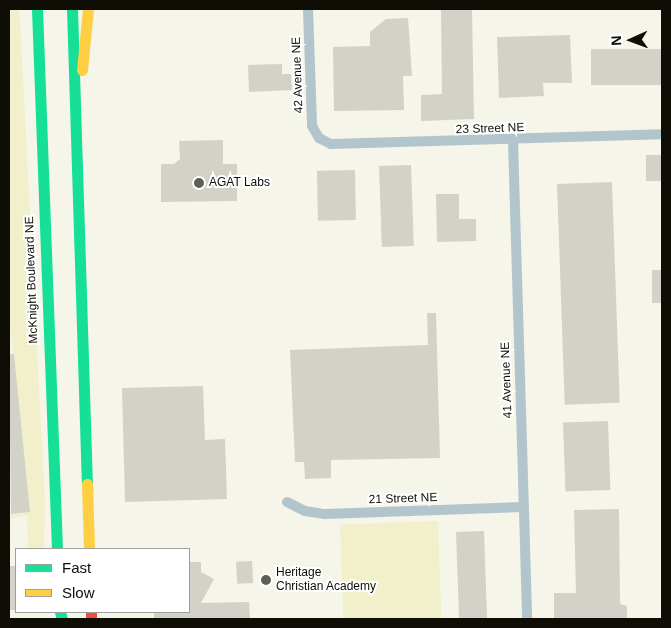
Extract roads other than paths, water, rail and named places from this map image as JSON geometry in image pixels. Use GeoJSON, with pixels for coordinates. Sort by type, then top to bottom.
{"type":"FeatureCollection","features":[{"type":"Feature","properties":{"kind":"main road"},"geometry":{"type":"LineString","coordinates":[[26,9],[38,90]]}},
{"type":"Feature","properties":{"kind":"main road","name":"McKnight Boulevard NE"},"geometry":{"type":"LineString","coordinates":[[37,9],[38,90],[57,548]]}},
{"type":"Feature","properties":{"kind":"main road"},"geometry":{"type":"LineString","coordinates":[[71,9],[76,104],[89,548]]}},
{"type":"Feature","properties":{"kind":"main road"},"geometry":{"type":"LineString","coordinates":[[76,104],[88,9]]}},
{"type":"Feature","properties":{"kind":"street","name":"42 Avenue NE"},"geometry":{"type":"LineString","coordinates":[[308,9],[312,119],[319,138]]}},
{"type":"Feature","properties":{"kind":"street","name":"23 Street NE"},"geometry":{"type":"LineString","coordinates":[[319,138],[348,146],[662,134]]}},
{"type":"Feature","properties":{"kind":"street","name":"41 Avenue NE"},"geometry":{"type":"LineString","coordinates":[[512,141],[527,619]]}},
{"type":"Feature","properties":{"kind":"street","name":"21 Street NE"},"geometry":{"type":"LineString","coordinates":[[287,502],[305,511],[325,514],[523,506]]}},
{"type":"Feature","properties":{"kind":"place","name":"AGAT Labs"},"geometry":{"type":"Point","coordinates":[199,183]}},
{"type":"Feature","properties":{"kind":"place","name":"Heritage Christian Academy"},"geometry":{"type":"Point","coordinates":[266,580]}}]}
